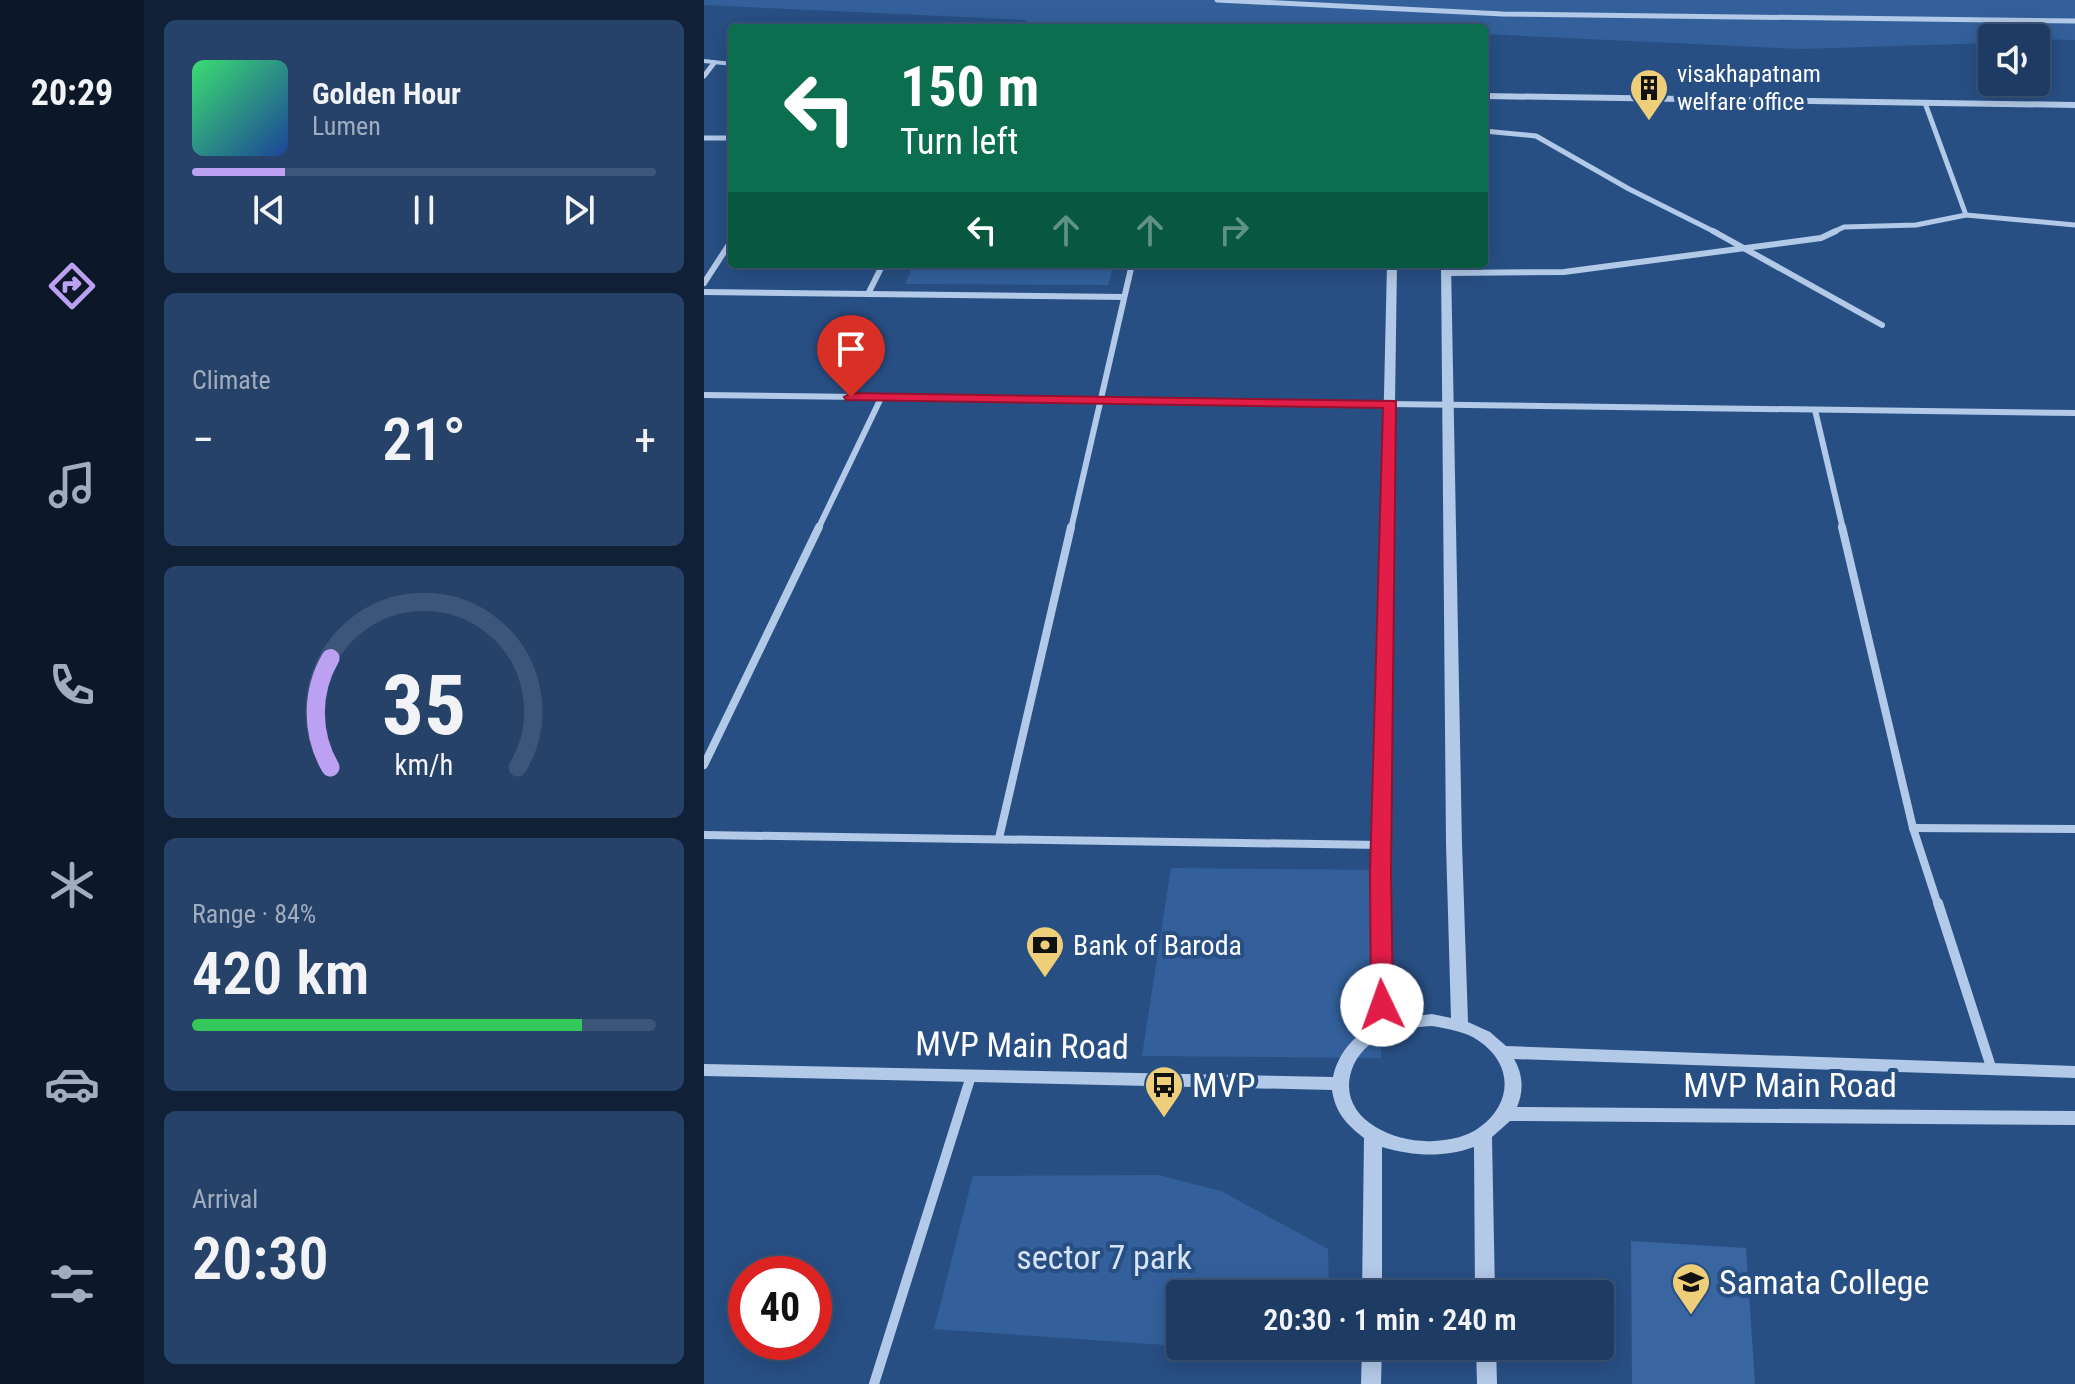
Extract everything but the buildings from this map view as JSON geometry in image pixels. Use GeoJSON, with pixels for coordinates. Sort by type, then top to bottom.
{"type":"FeatureCollection","features":[{"type":"Feature","properties":{"kind":"street"},"geometry":{"type":"LineString","coordinates":[[1217,0],[1503,14],[2075,21]]}},
{"type":"Feature","properties":{"kind":"street"},"geometry":{"type":"LineString","coordinates":[[704,76],[709,62]]}},
{"type":"Feature","properties":{"kind":"street"},"geometry":{"type":"LineString","coordinates":[[1488,96],[2075,105]]}},
{"type":"Feature","properties":{"kind":"street"},"geometry":{"type":"LineString","coordinates":[[1925,103],[1966,215]]}},
{"type":"Feature","properties":{"kind":"street"},"geometry":{"type":"LineString","coordinates":[[1488,131],[1536,136],[1629,189],[1745,247],[1882,325]]}},
{"type":"Feature","properties":{"kind":"street"},"geometry":{"type":"LineString","coordinates":[[704,138],[728,138]]}},
{"type":"Feature","properties":{"kind":"street"},"geometry":{"type":"LineString","coordinates":[[1460,1025],[1446,405],[1446,269],[1564,272],[1821,238],[1844,227],[1916,225],[1966,215],[2075,225]]}},
{"type":"Feature","properties":{"kind":"street"},"geometry":{"type":"LineString","coordinates":[[704,283],[728,246]]}},
{"type":"Feature","properties":{"kind":"street"},"geometry":{"type":"LineString","coordinates":[[868,294],[881,268]]}},
{"type":"Feature","properties":{"kind":"street"},"geometry":{"type":"LineString","coordinates":[[999,838],[1131,268]]}},
{"type":"Feature","properties":{"kind":"street"},"geometry":{"type":"LineString","coordinates":[[1383,1029],[1379,958],[1392,268]]}},
{"type":"Feature","properties":{"kind":"street"},"geometry":{"type":"LineString","coordinates":[[704,292],[1124,297]]}},
{"type":"Feature","properties":{"kind":"street"},"geometry":{"type":"LineString","coordinates":[[704,395],[2075,413]]}},
{"type":"Feature","properties":{"kind":"street"},"geometry":{"type":"LineString","coordinates":[[704,765],[881,398]]}},
{"type":"Feature","properties":{"kind":"street"},"geometry":{"type":"LineString","coordinates":[[1815,410],[1913,828],[1992,1071]]}},
{"type":"Feature","properties":{"kind":"street"},"geometry":{"type":"LineString","coordinates":[[1913,828],[2075,829]]}},
{"type":"Feature","properties":{"kind":"street"},"geometry":{"type":"LineString","coordinates":[[704,835],[1381,845]]}},
{"type":"Feature","properties":{"kind":"street"},"geometry":{"type":"LineString","coordinates":[[1432,1020],[1460,1025],[1484,1036],[1503,1052],[1513,1073],[1514,1094],[1506,1114],[1483,1135],[1440,1148],[1417,1148],[1393,1143],[1373,1134],[1355,1121],[1344,1104],[1339,1084],[1342,1068],[1352,1051],[1365,1038],[1383,1029],[1403,1022],[1432,1020]]}},
{"type":"Feature","properties":{"kind":"street"},"geometry":{"type":"LineString","coordinates":[[1503,1052],[2075,1072]]}},
{"type":"Feature","properties":{"kind":"street","name":"MVP Main Road"},"geometry":{"type":"LineString","coordinates":[[704,1070],[1339,1084]]}},
{"type":"Feature","properties":{"kind":"street"},"geometry":{"type":"LineString","coordinates":[[874,1384],[971,1076]]}},
{"type":"Feature","properties":{"kind":"street","name":"MVP Main Road"},"geometry":{"type":"LineString","coordinates":[[1506,1114],[2075,1118]]}},
{"type":"Feature","properties":{"kind":"street"},"geometry":{"type":"LineString","coordinates":[[1372,1280],[1373,1134]]}},
{"type":"Feature","properties":{"kind":"street"},"geometry":{"type":"LineString","coordinates":[[1483,1135],[1485,1280]]}},
{"type":"Feature","properties":{"kind":"street"},"geometry":{"type":"LineString","coordinates":[[1371,1384],[1372,1360]]}},
{"type":"Feature","properties":{"kind":"street"},"geometry":{"type":"LineString","coordinates":[[1486,1360],[1487,1384]]}},
{"type":"Feature","properties":{"kind":"green space"},"geometry":{"type":"Polygon","coordinates":[[[704,0],[2075,0],[2075,40],[2050,39],[2050,24],[1978,24],[1978,43],[1800,49],[1488,34],[1488,24],[1024,24],[1027,20],[704,5],[704,0]]]}},
{"type":"Feature","properties":{"kind":"green space"},"geometry":{"type":"Polygon","coordinates":[[[912,268],[1113,268],[1108,285],[905,284],[912,268]]]}},
{"type":"Feature","properties":{"kind":"green space"},"geometry":{"type":"Polygon","coordinates":[[[1171,868],[1386,870],[1381,1058],[1142,1056],[1171,868]]]}},
{"type":"Feature","properties":{"kind":"green space","name":"sector 7 park"},"geometry":{"type":"Polygon","coordinates":[[[1158,1175],[1221,1191],[1328,1249],[1329,1280],[1166,1280],[1166,1345],[934,1329],[973,1176],[1158,1175]]]}},
{"type":"Feature","properties":{"kind":"place","name":"visakhapatnam welfare office"},"geometry":{"type":"Point","coordinates":[1649,122]}},
{"type":"Feature","properties":{"kind":"place","name":"Bank of Baroda"},"geometry":{"type":"Point","coordinates":[1045,979]}},
{"type":"Feature","properties":{"kind":"place","name":"MVP"},"geometry":{"type":"Point","coordinates":[1164,1119]}},
{"type":"Feature","properties":{"kind":"place","name":"Samata College"},"geometry":{"type":"Point","coordinates":[1691,1316]}},
{"type":"Feature","properties":{"kind":"route"},"geometry":{"type":"LineString","coordinates":[[851,397],[1390,404],[1379,958],[1382,1005]]}}]}
